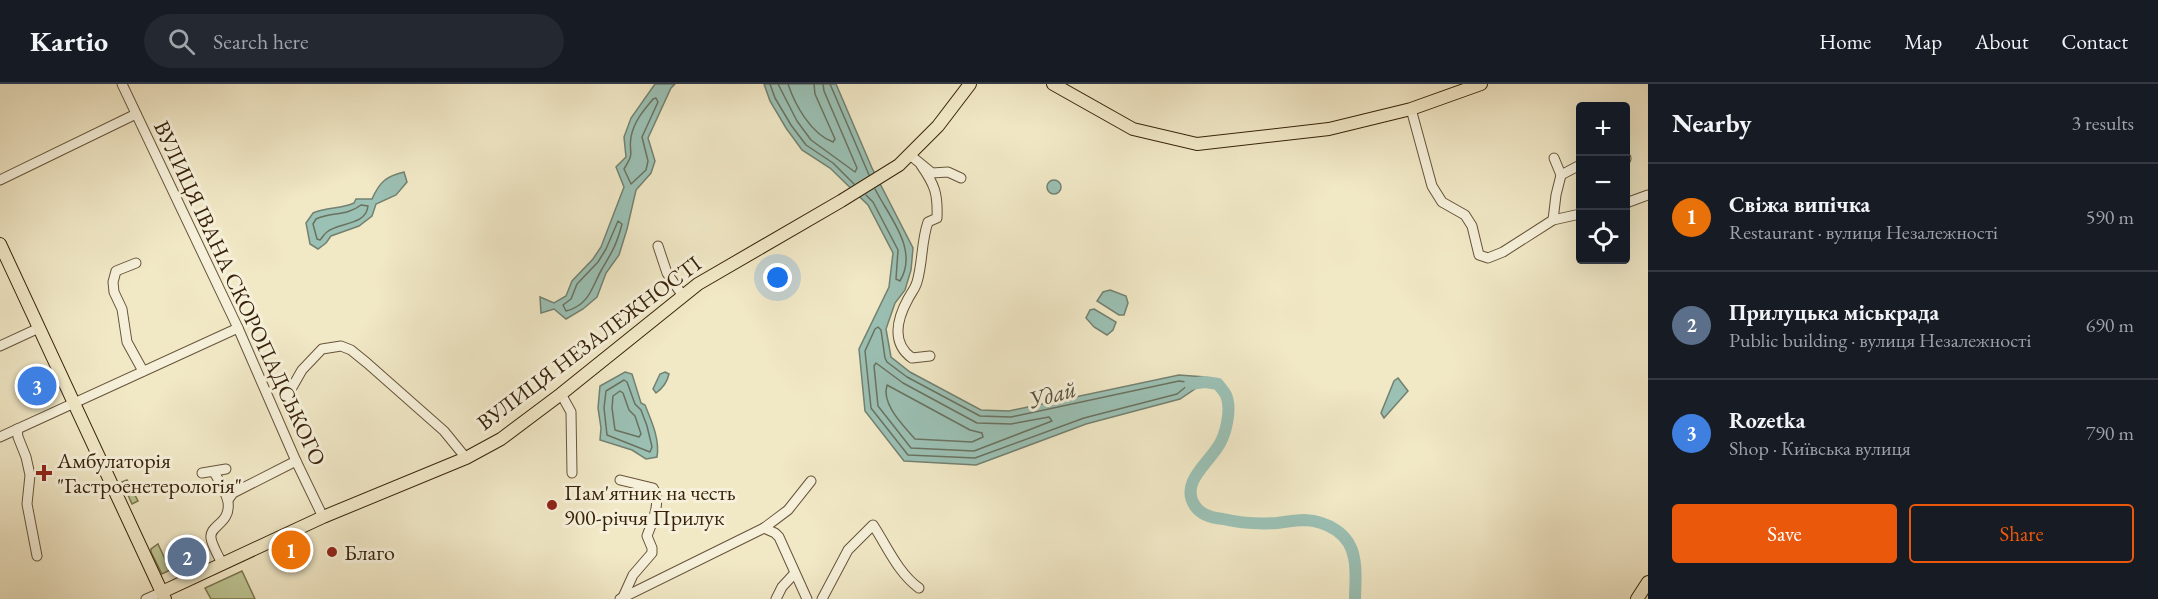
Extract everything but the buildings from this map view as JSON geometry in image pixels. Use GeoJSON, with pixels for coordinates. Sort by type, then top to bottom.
{"type":"FeatureCollection","features":[{"type":"Feature","properties":{"kind":"main road","name":"ВУЛИЦЯ НЕЗАЛЕЖНОСТІ"},"geometry":{"type":"LineString","coordinates":[[164,595],[222,564],[323,517],[466,458],[501,439],[698,284],[899,165],[938,126],[970,84]]}},
{"type":"Feature","properties":{"kind":"main road"},"geometry":{"type":"LineString","coordinates":[[1053,84],[1133,129],[1197,144],[1329,129],[1411,109],[1481,84]]}},
{"type":"Feature","properties":{"kind":"main road"},"geometry":{"type":"LineString","coordinates":[[0,244],[164,595]]}},
{"type":"Feature","properties":{"kind":"main road"},"geometry":{"type":"LineString","coordinates":[[1636,599],[1648,582]]}},
{"type":"Feature","properties":{"kind":"street","name":"ВУЛИЦЯ ІВАНА СКОРОПАДСЬКОГО"},"geometry":{"type":"LineString","coordinates":[[122,84],[238,328],[323,517]]}},
{"type":"Feature","properties":{"kind":"street"},"geometry":{"type":"LineString","coordinates":[[1411,109],[1432,186],[1442,202],[1465,215],[1472,226],[1479,255],[1488,258],[1503,252],[1553,220],[1576,215]]}},
{"type":"Feature","properties":{"kind":"street"},"geometry":{"type":"LineString","coordinates":[[0,180],[136,114]]}},
{"type":"Feature","properties":{"kind":"street"},"geometry":{"type":"LineString","coordinates":[[910,155],[932,173],[948,172],[961,178]]}},
{"type":"Feature","properties":{"kind":"street"},"geometry":{"type":"LineString","coordinates":[[1553,220],[1561,174],[1554,158]]}},
{"type":"Feature","properties":{"kind":"street"},"geometry":{"type":"LineString","coordinates":[[921,165],[934,183],[938,205],[937,218],[928,222],[923,236],[923,259],[916,285],[900,318],[898,340],[902,351],[912,358],[930,356]]}},
{"type":"Feature","properties":{"kind":"street"},"geometry":{"type":"LineString","coordinates":[[1561,174],[1576,167]]}},
{"type":"Feature","properties":{"kind":"street"},"geometry":{"type":"LineString","coordinates":[[1630,202],[1648,195]]}},
{"type":"Feature","properties":{"kind":"street"},"geometry":{"type":"LineString","coordinates":[[658,246],[667,273],[683,296]]}},
{"type":"Feature","properties":{"kind":"street"},"geometry":{"type":"LineString","coordinates":[[136,263],[116,271],[113,282],[114,292],[122,309],[126,342],[142,371]]}},
{"type":"Feature","properties":{"kind":"street"},"geometry":{"type":"LineString","coordinates":[[0,346],[39,328]]}},
{"type":"Feature","properties":{"kind":"street"},"geometry":{"type":"LineString","coordinates":[[0,437],[238,328]]}},
{"type":"Feature","properties":{"kind":"street"},"geometry":{"type":"LineString","coordinates":[[286,398],[302,370],[322,349],[341,346],[351,350],[367,363],[444,431],[466,458]]}},
{"type":"Feature","properties":{"kind":"street"},"geometry":{"type":"LineString","coordinates":[[561,394],[571,412],[572,473]]}},
{"type":"Feature","properties":{"kind":"street"},"geometry":{"type":"LineString","coordinates":[[17,429],[30,475],[27,504],[37,556]]}},
{"type":"Feature","properties":{"kind":"street"},"geometry":{"type":"LineString","coordinates":[[228,500],[233,493],[296,461]]}},
{"type":"Feature","properties":{"kind":"street"},"geometry":{"type":"LineString","coordinates":[[202,473],[225,469]]}},
{"type":"Feature","properties":{"kind":"street"},"geometry":{"type":"LineString","coordinates":[[214,472],[228,500],[228,513],[224,522],[212,531],[211,538],[222,564]]}},
{"type":"Feature","properties":{"kind":"street"},"geometry":{"type":"LineString","coordinates":[[620,480],[653,488],[656,494],[655,514],[647,536],[652,553],[633,575],[621,598]]}},
{"type":"Feature","properties":{"kind":"street"},"geometry":{"type":"LineString","coordinates":[[621,598],[764,528],[788,510],[811,481]]}},
{"type":"Feature","properties":{"kind":"street"},"geometry":{"type":"LineString","coordinates":[[822,599],[848,550],[873,525],[898,566],[919,588]]}},
{"type":"Feature","properties":{"kind":"street"},"geometry":{"type":"LineString","coordinates":[[764,528],[779,537],[807,599]]}},
{"type":"Feature","properties":{"kind":"street"},"geometry":{"type":"LineString","coordinates":[[776,599],[782,587],[794,574]]}},
{"type":"Feature","properties":{"kind":"street"},"geometry":{"type":"LineString","coordinates":[[146,599],[164,595]]}},
{"type":"Feature","properties":{"kind":"green space"},"geometry":{"type":"Polygon","coordinates":[[[127,480],[138,501],[132,504],[122,482],[127,480]]]}},
{"type":"Feature","properties":{"kind":"green space"},"geometry":{"type":"Polygon","coordinates":[[[158,544],[170,570],[162,574],[151,552],[151,549],[158,544]]]}},
{"type":"Feature","properties":{"kind":"green space"},"geometry":{"type":"Polygon","coordinates":[[[242,571],[255,599],[211,599],[205,588],[242,571]]]}},
{"type":"Feature","properties":{"kind":"water"},"geometry":{"type":"Polygon","coordinates":[[[655,84],[675,84],[648,138],[655,161],[651,173],[636,190],[619,255],[606,273],[597,297],[583,309],[566,319],[554,309],[541,313],[540,297],[554,303],[566,296],[572,281],[601,247],[624,187],[616,167],[626,157],[624,137],[631,118],[655,84]]]}},
{"type":"Feature","properties":{"kind":"water"},"geometry":{"type":"Polygon","coordinates":[[[764,84],[836,84],[872,168],[913,248],[911,270],[905,290],[895,303],[886,329],[891,357],[910,372],[981,410],[1009,411],[1179,375],[1205,377],[1205,382],[1180,399],[1086,424],[976,465],[904,461],[865,411],[859,349],[889,287],[893,253],[868,205],[830,168],[802,150],[770,101],[764,84]]]}},
{"type":"Feature","properties":{"kind":"water"},"geometry":{"type":"Polygon","coordinates":[[[404,172],[407,182],[396,195],[376,204],[372,216],[359,226],[331,236],[318,249],[310,244],[306,223],[313,213],[349,205],[356,199],[372,199],[385,180],[404,172]]]}},
{"type":"Feature","properties":{"kind":"water"},"geometry":{"type":"Polygon","coordinates":[[[1054,180],[1059,182],[1061,187],[1059,192],[1054,194],[1049,192],[1047,187],[1049,182],[1054,180]]]}},
{"type":"Feature","properties":{"kind":"water"},"geometry":{"type":"Polygon","coordinates":[[[1110,290],[1126,296],[1128,303],[1124,315],[1119,315],[1097,301],[1103,292],[1110,290]]]}},
{"type":"Feature","properties":{"kind":"water"},"geometry":{"type":"Polygon","coordinates":[[[1094,309],[1116,322],[1113,330],[1107,335],[1094,327],[1086,318],[1090,310],[1094,309]]]}},
{"type":"Feature","properties":{"kind":"water"},"geometry":{"type":"Polygon","coordinates":[[[625,372],[632,374],[641,403],[645,405],[650,418],[656,438],[657,457],[646,459],[632,450],[600,440],[598,408],[600,386],[625,372]]]}},
{"type":"Feature","properties":{"kind":"water"},"geometry":{"type":"Polygon","coordinates":[[[665,372],[669,374],[667,380],[656,393],[653,389],[660,374],[665,372]]]}},
{"type":"Feature","properties":{"kind":"water"},"geometry":{"type":"Polygon","coordinates":[[[1398,378],[1408,391],[1384,418],[1381,413],[1394,381],[1398,378]]]}},
{"type":"Feature","properties":{"kind":"waterway","name":"Удай"},"geometry":{"type":"LineString","coordinates":[[1190,384],[1205,382],[1218,384],[1228,401],[1227,422],[1223,437],[1192,482],[1191,498],[1195,506],[1200,512],[1215,518],[1250,523],[1304,520],[1321,523],[1337,530],[1352,550],[1355,568],[1355,599]]}},
{"type":"Feature","properties":{"kind":"place","name":"Rozetka"},"geometry":{"type":"Point","coordinates":[37,386]}},
{"type":"Feature","properties":{"kind":"place","name":"Амбулаторія \"Гастроенетерологія\""},"geometry":{"type":"Point","coordinates":[44,473]}},
{"type":"Feature","properties":{"kind":"place","name":"Пам'ятник на честь 900-річчя Прилук"},"geometry":{"type":"Point","coordinates":[552,505]}},
{"type":"Feature","properties":{"kind":"place","name":"Свіжа випічка"},"geometry":{"type":"Point","coordinates":[291,550]}},
{"type":"Feature","properties":{"kind":"place","name":"Благо"},"geometry":{"type":"Point","coordinates":[332,552]}},
{"type":"Feature","properties":{"kind":"place","name":"Прилуцька міськрада"},"geometry":{"type":"Point","coordinates":[187,557]}}]}
